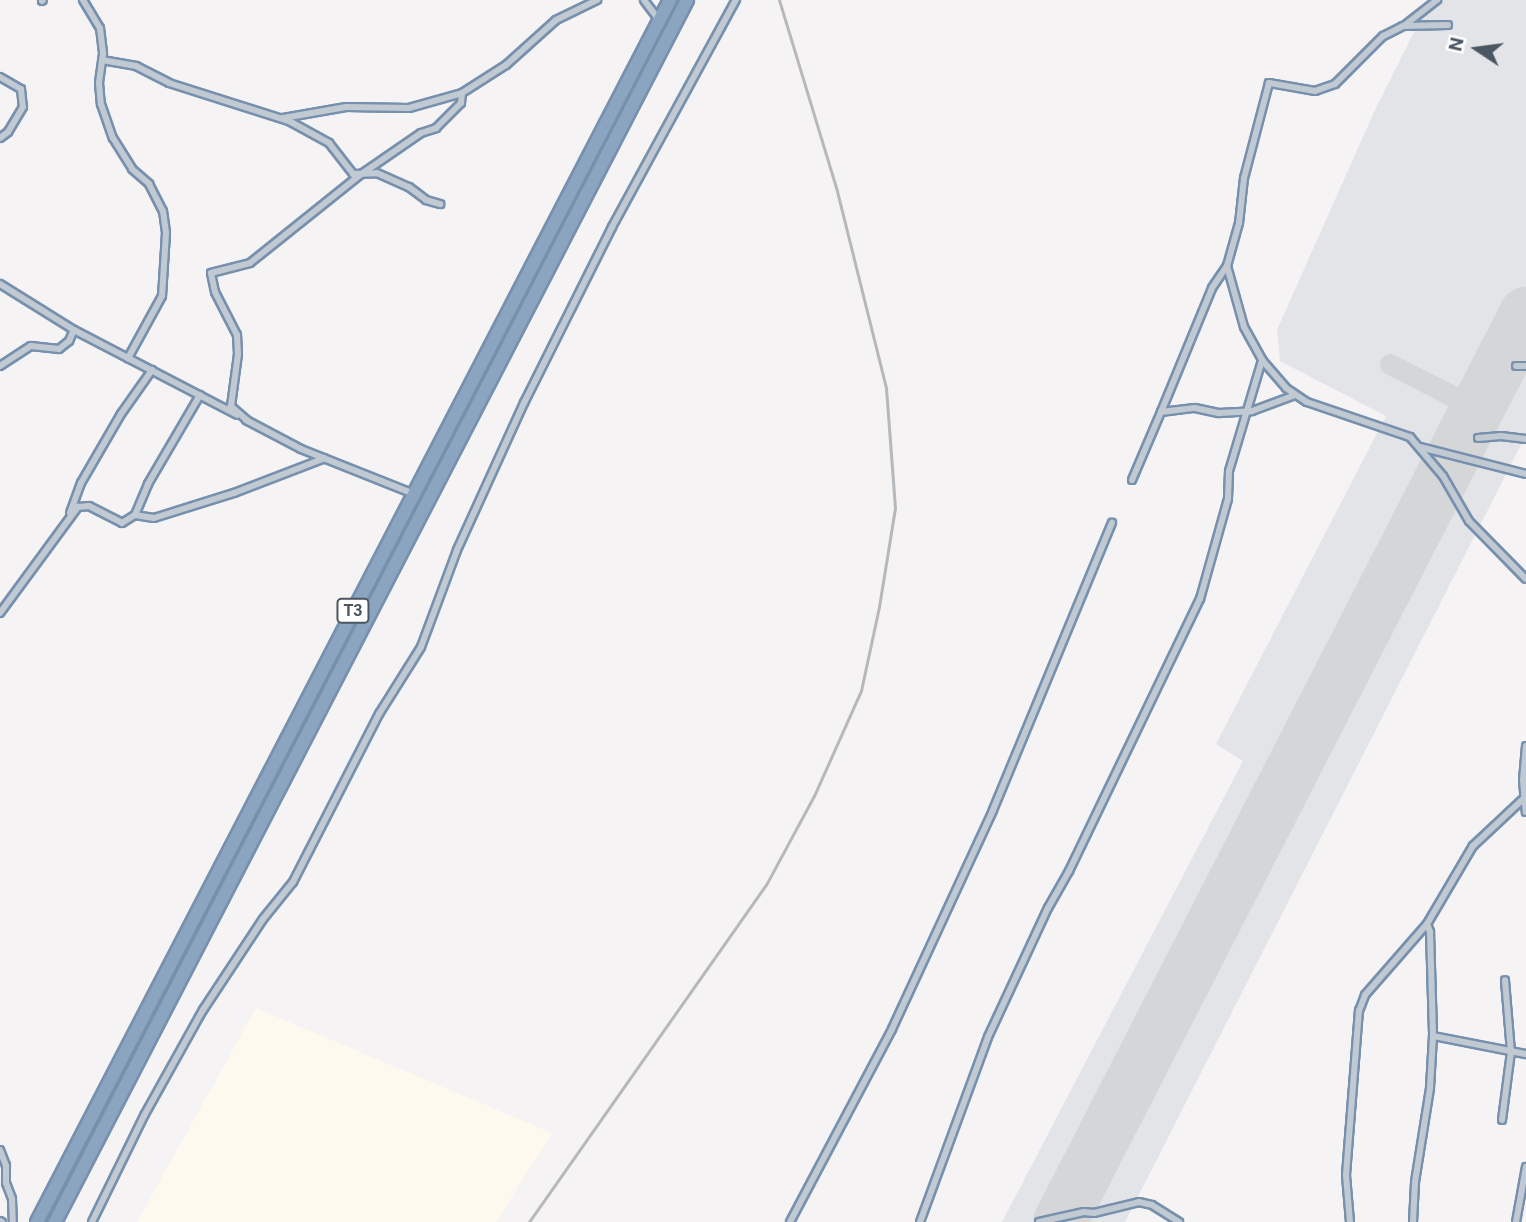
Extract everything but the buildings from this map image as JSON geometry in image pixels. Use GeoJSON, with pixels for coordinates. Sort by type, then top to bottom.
{"type":"FeatureCollection","features":[{"type":"Feature","properties":{"kind":"highway","name":"T3"},"geometry":{"type":"LineString","coordinates":[[37,1222],[670,0]]}},
{"type":"Feature","properties":{"kind":"highway","name":"T3"},"geometry":{"type":"LineString","coordinates":[[55,1222],[687,0]]}},
{"type":"Feature","properties":{"kind":"street"},"geometry":{"type":"LineString","coordinates":[[83,0],[100,28],[101,104],[113,138],[132,169],[149,184],[163,211],[166,233],[162,296],[128,358]]}},
{"type":"Feature","properties":{"kind":"street"},"geometry":{"type":"LineString","coordinates":[[283,118],[346,107],[409,108],[462,93],[506,65],[556,20],[597,0]]}},
{"type":"Feature","properties":{"kind":"street"},"geometry":{"type":"LineString","coordinates":[[644,0],[659,20]]}},
{"type":"Feature","properties":{"kind":"street"},"geometry":{"type":"LineString","coordinates":[[92,1222],[145,1114],[203,1010],[263,919],[293,882],[379,714],[421,647],[457,550],[524,403],[611,227],[736,0]]}},
{"type":"Feature","properties":{"kind":"street"},"geometry":{"type":"LineString","coordinates":[[1132,480],[1212,288],[1227,266],[1240,223],[1244,178],[1269,83],[1315,91],[1335,84],[1383,36],[1403,26],[1437,0]]}},
{"type":"Feature","properties":{"kind":"street"},"geometry":{"type":"LineString","coordinates":[[1403,26],[1448,25]]}},
{"type":"Feature","properties":{"kind":"street"},"geometry":{"type":"LineString","coordinates":[[102,60],[136,66],[169,83],[283,118],[329,143],[353,174],[377,173],[409,187],[426,200],[440,204]]}},
{"type":"Feature","properties":{"kind":"street"},"geometry":{"type":"LineString","coordinates":[[0,77],[21,89],[23,107],[8,132],[0,138]]}},
{"type":"Feature","properties":{"kind":"street"},"geometry":{"type":"LineString","coordinates":[[248,421],[231,406],[238,354],[237,335],[215,292],[211,273],[250,263],[360,175],[421,133],[436,128],[461,103],[462,93]]}},
{"type":"Feature","properties":{"kind":"street"},"geometry":{"type":"LineString","coordinates":[[1227,266],[1244,327],[1262,360],[1295,395],[1307,402],[1410,437],[1443,476],[1469,521],[1526,579]]}},
{"type":"Feature","properties":{"kind":"street"},"geometry":{"type":"LineString","coordinates":[[0,284],[74,330],[248,421],[325,458],[414,494]]}},
{"type":"Feature","properties":{"kind":"street"},"geometry":{"type":"LineString","coordinates":[[0,366],[31,346],[59,349],[69,341],[74,330]]}},
{"type":"Feature","properties":{"kind":"street"},"geometry":{"type":"LineString","coordinates":[[920,1222],[988,1037],[1048,908],[1069,872],[1200,599],[1228,499],[1229,471],[1262,360]]}},
{"type":"Feature","properties":{"kind":"street"},"geometry":{"type":"LineString","coordinates":[[1516,366],[1526,366]]}},
{"type":"Feature","properties":{"kind":"street"},"geometry":{"type":"LineString","coordinates":[[66,521],[88,472],[121,414],[152,370]]}},
{"type":"Feature","properties":{"kind":"street"},"geometry":{"type":"LineString","coordinates":[[0,613],[47,552],[74,510],[84,506],[122,523],[135,514],[148,484],[200,395]]}},
{"type":"Feature","properties":{"kind":"street"},"geometry":{"type":"LineString","coordinates":[[1161,412],[1195,408],[1219,413],[1248,411],[1295,395]]}},
{"type":"Feature","properties":{"kind":"street"},"geometry":{"type":"LineString","coordinates":[[1478,439],[1501,436],[1526,439]]}},
{"type":"Feature","properties":{"kind":"street"},"geometry":{"type":"LineString","coordinates":[[1418,447],[1526,474]]}},
{"type":"Feature","properties":{"kind":"street"},"geometry":{"type":"LineString","coordinates":[[135,514],[154,518],[234,493],[325,458]]}},
{"type":"Feature","properties":{"kind":"street"},"geometry":{"type":"LineString","coordinates":[[790,1222],[892,1028],[993,810],[1112,523]]}},
{"type":"Feature","properties":{"kind":"street"},"geometry":{"type":"LineString","coordinates":[[1526,746],[1523,799],[1526,812]]}},
{"type":"Feature","properties":{"kind":"street"},"geometry":{"type":"LineString","coordinates":[[1350,1222],[1346,1175],[1359,1011],[1365,995],[1427,924],[1473,846],[1523,799]]}},
{"type":"Feature","properties":{"kind":"street"},"geometry":{"type":"LineString","coordinates":[[1413,1222],[1415,1182],[1430,1088],[1433,1036],[1430,932],[1427,924]]}},
{"type":"Feature","properties":{"kind":"street"},"geometry":{"type":"LineString","coordinates":[[1502,1120],[1511,1052],[1505,980]]}},
{"type":"Feature","properties":{"kind":"street"},"geometry":{"type":"LineString","coordinates":[[1433,1036],[1526,1054]]}},
{"type":"Feature","properties":{"kind":"street"},"geometry":{"type":"LineString","coordinates":[[0,1150],[12,1199],[13,1222]]}},
{"type":"Feature","properties":{"kind":"street"},"geometry":{"type":"LineString","coordinates":[[1516,1222],[1526,1167]]}},
{"type":"Feature","properties":{"kind":"street"},"geometry":{"type":"LineString","coordinates":[[1039,1222],[1139,1202],[1152,1205],[1179,1222]]}},
{"type":"Feature","properties":{"kind":"shaded area"},"geometry":{"type":"Polygon","coordinates":[[[1430,0],[1526,0],[1526,435],[1125,1222],[1002,1222],[1243,761],[1216,744],[1386,416],[1280,361],[1277,330],[1375,110],[1430,0]]]}},
{"type":"Feature","properties":{"kind":"shaded area"},"geometry":{"type":"Polygon","coordinates":[[[256,1008],[552,1133],[496,1222],[137,1222],[256,1008]]]}},
{"type":"Feature","properties":{"kind":"taxiway"},"geometry":{"type":"LineString","coordinates":[[1390,364],[1478,409]]}},
{"type":"Feature","properties":{"kind":"runway"},"geometry":{"type":"LineString","coordinates":[[1060,1222],[1526,314]]}},
{"type":"Feature","properties":{"kind":"railway"},"geometry":{"type":"LineString","coordinates":[[529,1222],[766,885],[814,796],[861,691],[879,607],[895,508],[886,388],[837,191],[779,0]]}}]}
